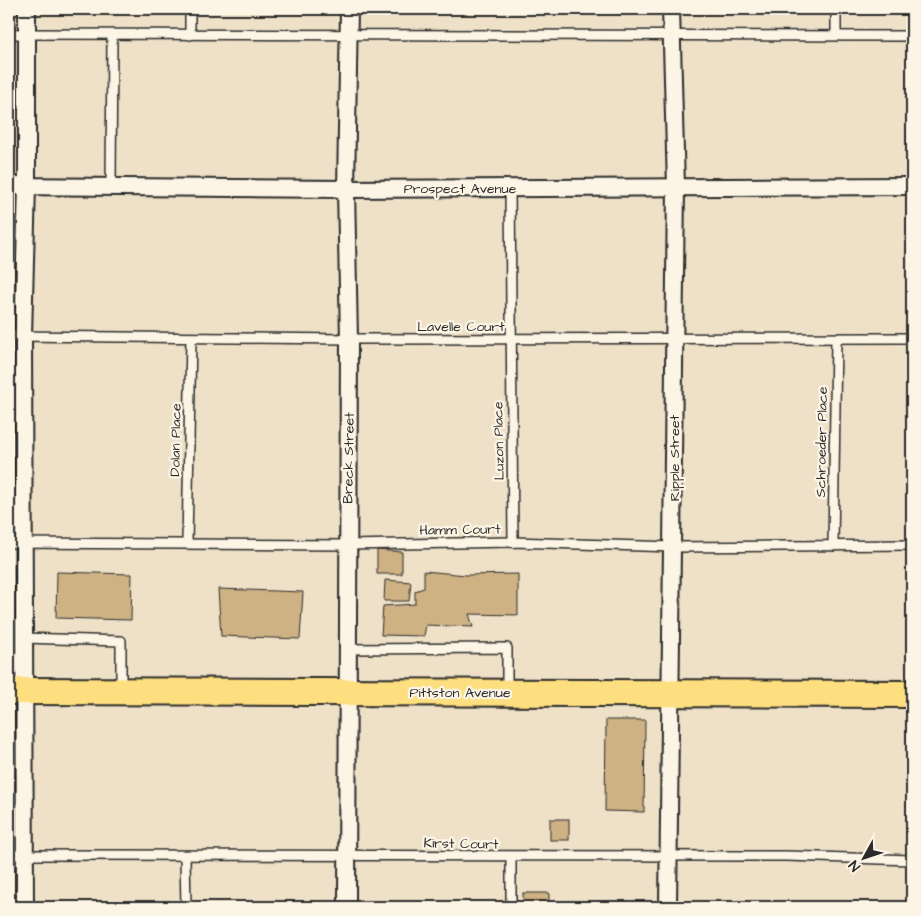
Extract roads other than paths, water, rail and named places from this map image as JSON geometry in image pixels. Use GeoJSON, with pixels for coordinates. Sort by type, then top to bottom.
{"type":"FeatureCollection","features":[{"type":"Feature","properties":{"kind":"main road","name":"Pittston Avenue"},"geometry":{"type":"LineString","coordinates":[[16,691],[912,694]]}},
{"type":"Feature","properties":{"kind":"street"},"geometry":{"type":"LineString","coordinates":[[25,907],[17,855],[16,691],[23,638],[16,543],[16,336],[27,186],[27,9]]}},
{"type":"Feature","properties":{"kind":"street","name":"Breck Street"},"geometry":{"type":"LineString","coordinates":[[347,907],[349,339],[346,189],[349,9]]}},
{"type":"Feature","properties":{"kind":"street","name":"Ripple Street"},"geometry":{"type":"LineString","coordinates":[[668,907],[674,547],[676,187],[671,9]]}},
{"type":"Feature","properties":{"kind":"street","name":"Prospect Avenue"},"geometry":{"type":"LineString","coordinates":[[9,186],[111,185],[346,189],[912,186]]}},
{"type":"Feature","properties":{"kind":"lane"},"geometry":{"type":"LineString","coordinates":[[190,9],[190,35]]}},
{"type":"Feature","properties":{"kind":"lane"},"geometry":{"type":"LineString","coordinates":[[836,9],[836,35]]}},
{"type":"Feature","properties":{"kind":"lane"},"geometry":{"type":"LineString","coordinates":[[9,34],[190,35],[348,33],[912,36]]}},
{"type":"Feature","properties":{"kind":"lane"},"geometry":{"type":"LineString","coordinates":[[111,185],[112,35]]}},
{"type":"Feature","properties":{"kind":"lane","name":"Luzon Place"},"geometry":{"type":"LineString","coordinates":[[510,188],[513,542]]}},
{"type":"Feature","properties":{"kind":"lane","name":"Lavelle Court"},"geometry":{"type":"LineString","coordinates":[[16,336],[511,340],[912,338]]}},
{"type":"Feature","properties":{"kind":"lane","name":"Dolan Place"},"geometry":{"type":"LineString","coordinates":[[187,543],[191,338]]}},
{"type":"Feature","properties":{"kind":"lane","name":"Schroeder Place"},"geometry":{"type":"LineString","coordinates":[[833,546],[836,339]]}},
{"type":"Feature","properties":{"kind":"lane","name":"Hamm Court"},"geometry":{"type":"LineString","coordinates":[[16,543],[187,543],[347,546],[513,542],[674,547],[912,545]]}},
{"type":"Feature","properties":{"kind":"lane"},"geometry":{"type":"LineString","coordinates":[[23,638],[121,641],[121,692]]}},
{"type":"Feature","properties":{"kind":"lane"},"geometry":{"type":"LineString","coordinates":[[347,649],[507,648],[507,692]]}},
{"type":"Feature","properties":{"kind":"lane","name":"Kirst Court"},"geometry":{"type":"LineString","coordinates":[[17,855],[786,856],[912,860]]}},
{"type":"Feature","properties":{"kind":"lane"},"geometry":{"type":"LineString","coordinates":[[185,856],[186,907]]}},
{"type":"Feature","properties":{"kind":"lane"},"geometry":{"type":"LineString","coordinates":[[511,857],[511,907]]}}]}
